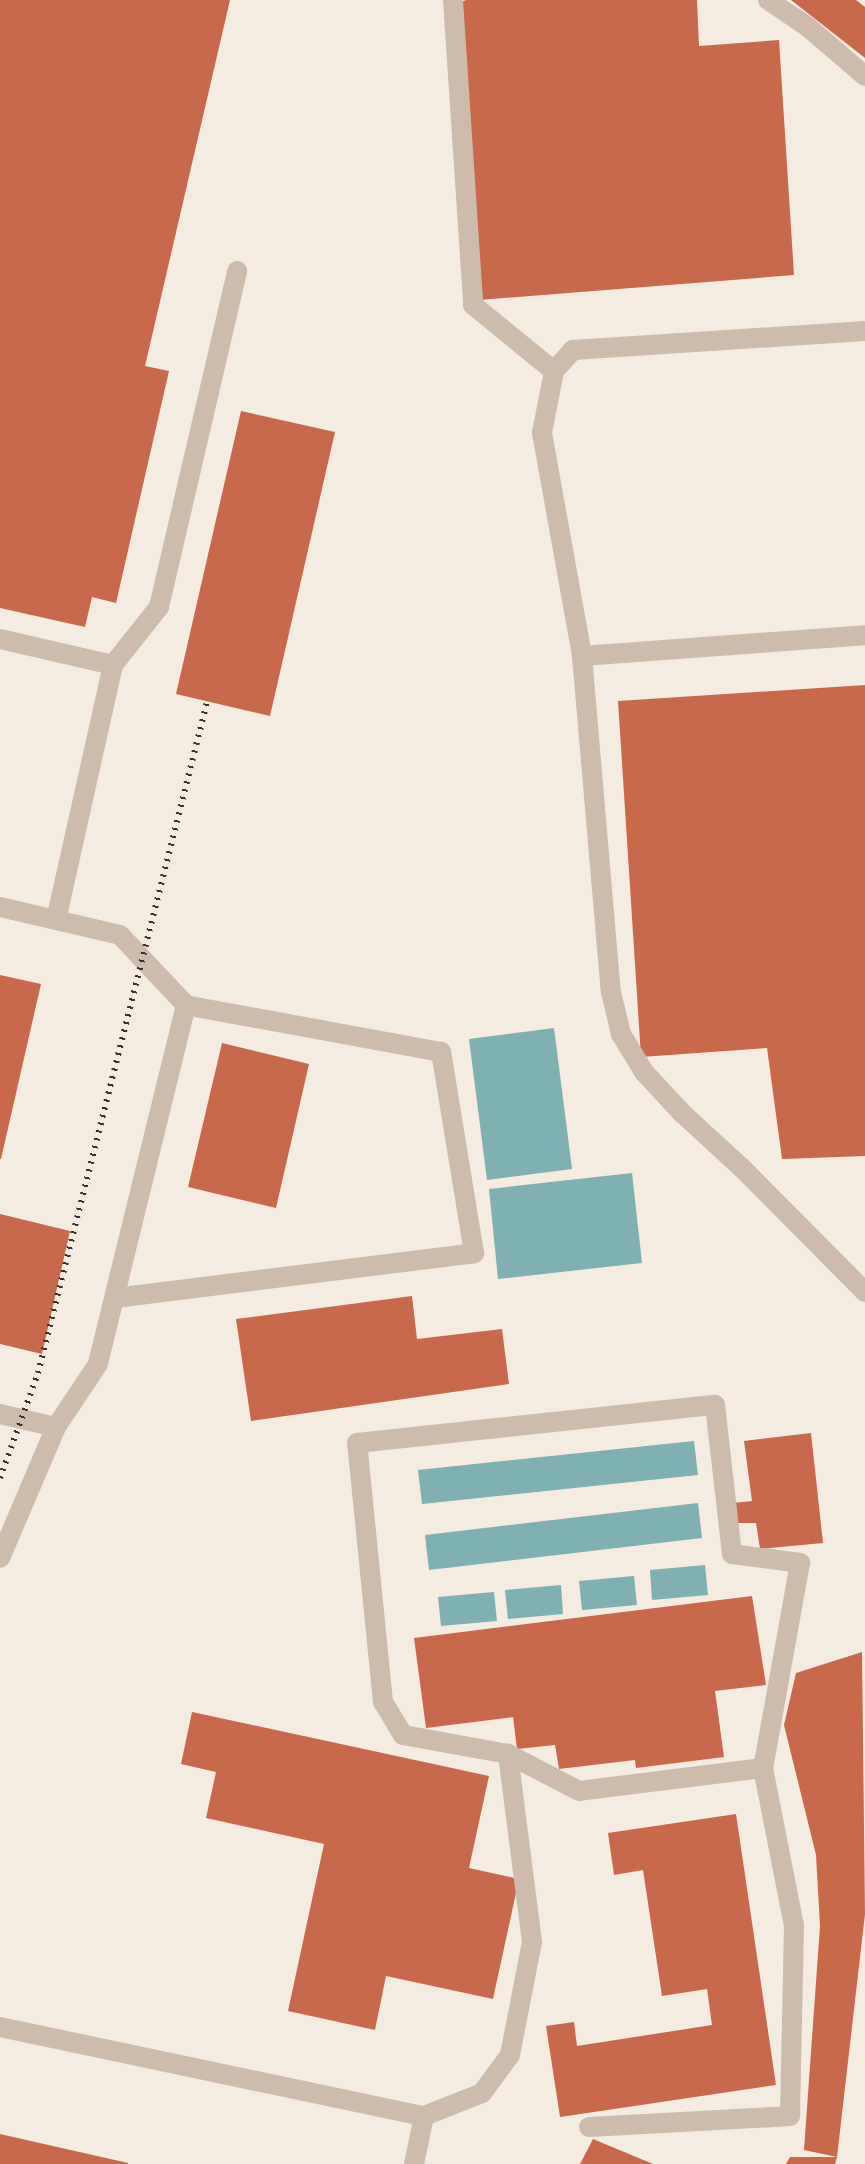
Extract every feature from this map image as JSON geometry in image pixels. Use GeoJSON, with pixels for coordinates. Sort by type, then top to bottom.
{"type":"FeatureCollection","features":[{"type":"Feature","properties":{"kind":"lane"},"geometry":{"type":"LineString","coordinates":[[453,0],[473,305],[554,371]]}},
{"type":"Feature","properties":{"kind":"lane"},"geometry":{"type":"LineString","coordinates":[[768,0],[808,27],[865,76]]}},
{"type":"Feature","properties":{"kind":"lane"},"geometry":{"type":"LineString","coordinates":[[56,920],[113,665],[159,607],[237,271]]}},
{"type":"Feature","properties":{"kind":"lane"},"geometry":{"type":"LineString","coordinates":[[865,331],[573,350],[554,371],[542,433],[582,656],[611,992],[621,1034],[644,1072],[682,1113],[741,1167],[865,1292]]}},
{"type":"Feature","properties":{"kind":"lane"},"geometry":{"type":"LineString","coordinates":[[582,656],[865,635]]}},
{"type":"Feature","properties":{"kind":"lane"},"geometry":{"type":"LineString","coordinates":[[0,639],[113,665]]}},
{"type":"Feature","properties":{"kind":"lane"},"geometry":{"type":"LineString","coordinates":[[0,907],[120,935],[186,1005],[441,1052],[474,1253],[115,1298]]}},
{"type":"Feature","properties":{"kind":"lane"},"geometry":{"type":"LineString","coordinates":[[0,1558],[56,1427],[98,1364],[186,1005]]}},
{"type":"Feature","properties":{"kind":"lane"},"geometry":{"type":"LineString","coordinates":[[589,2127],[790,2116],[794,1926],[763,1768],[800,1563],[732,1554],[715,1405],[357,1443],[383,1702],[403,1735],[508,1754],[579,1791],[763,1768]]}},
{"type":"Feature","properties":{"kind":"lane"},"geometry":{"type":"LineString","coordinates":[[0,1414],[56,1427]]}},
{"type":"Feature","properties":{"kind":"lane"},"geometry":{"type":"LineString","coordinates":[[0,2027],[424,2116],[482,2093],[510,2055],[532,1942],[508,1754]]}},
{"type":"Feature","properties":{"kind":"lane"},"geometry":{"type":"LineString","coordinates":[[414,2164],[424,2116]]}},
{"type":"Feature","properties":{"kind":"water"},"geometry":{"type":"Polygon","coordinates":[[[554,1028],[572,1169],[487,1180],[469,1039],[554,1028]]]}},
{"type":"Feature","properties":{"kind":"water"},"geometry":{"type":"Polygon","coordinates":[[[632,1173],[642,1263],[498,1279],[489,1189],[632,1173]]]}},
{"type":"Feature","properties":{"kind":"water"},"geometry":{"type":"Polygon","coordinates":[[[694,1441],[698,1475],[422,1504],[418,1470],[694,1441]]]}},
{"type":"Feature","properties":{"kind":"water"},"geometry":{"type":"Polygon","coordinates":[[[698,1503],[702,1538],[429,1570],[425,1535],[698,1503]]]}},
{"type":"Feature","properties":{"kind":"water"},"geometry":{"type":"Polygon","coordinates":[[[705,1565],[708,1595],[652,1600],[650,1570],[705,1565]]]}},
{"type":"Feature","properties":{"kind":"water"},"geometry":{"type":"Polygon","coordinates":[[[634,1576],[637,1605],[582,1610],[579,1581],[634,1576]]]}},
{"type":"Feature","properties":{"kind":"water"},"geometry":{"type":"Polygon","coordinates":[[[561,1585],[563,1614],[508,1619],[505,1590],[561,1585]]]}},
{"type":"Feature","properties":{"kind":"water"},"geometry":{"type":"Polygon","coordinates":[[[494,1592],[497,1621],[441,1626],[438,1597],[494,1592]]]}},
{"type":"Feature","properties":{"kind":"building"},"geometry":{"type":"Polygon","coordinates":[[[0,0],[230,0],[145,366],[169,371],[116,603],[92,597],[85,627],[0,608],[0,0]]]}},
{"type":"Feature","properties":{"kind":"building"},"geometry":{"type":"Polygon","coordinates":[[[466,0],[697,0],[699,46],[779,40],[794,275],[479,300],[459,3],[466,0]]]}},
{"type":"Feature","properties":{"kind":"building"},"geometry":{"type":"Polygon","coordinates":[[[791,0],[856,0],[865,7],[865,58],[791,0]]]}},
{"type":"Feature","properties":{"kind":"building"},"geometry":{"type":"Polygon","coordinates":[[[241,411],[335,432],[270,716],[176,694],[241,411]]]}},
{"type":"Feature","properties":{"kind":"building"},"geometry":{"type":"Polygon","coordinates":[[[865,685],[865,1156],[782,1159],[767,1048],[641,1057],[618,701],[865,685]]]}},
{"type":"Feature","properties":{"kind":"building"},"geometry":{"type":"Polygon","coordinates":[[[0,975],[41,984],[1,1159],[0,1159],[0,975]]]}},
{"type":"Feature","properties":{"kind":"building"},"geometry":{"type":"Polygon","coordinates":[[[222,1043],[309,1064],[276,1208],[188,1187],[222,1043]]]}},
{"type":"Feature","properties":{"kind":"building"},"geometry":{"type":"Polygon","coordinates":[[[0,1214],[70,1231],[42,1354],[0,1344],[0,1214]]]}},
{"type":"Feature","properties":{"kind":"building"},"geometry":{"type":"Polygon","coordinates":[[[412,1296],[417,1339],[502,1329],[509,1384],[251,1421],[236,1319],[412,1296]]]}},
{"type":"Feature","properties":{"kind":"building"},"geometry":{"type":"Polygon","coordinates":[[[811,1433],[823,1543],[760,1549],[756,1523],[736,1523],[733,1503],[752,1501],[744,1441],[811,1433]]]}},
{"type":"Feature","properties":{"kind":"building"},"geometry":{"type":"Polygon","coordinates":[[[752,1596],[766,1685],[715,1691],[724,1757],[636,1768],[635,1760],[559,1769],[555,1745],[517,1749],[513,1717],[426,1728],[414,1638],[752,1596]]]}},
{"type":"Feature","properties":{"kind":"building"},"geometry":{"type":"Polygon","coordinates":[[[862,1652],[865,1914],[837,2157],[804,2150],[820,1926],[816,1855],[784,1725],[796,1673],[862,1652]]]}},
{"type":"Feature","properties":{"kind":"building"},"geometry":{"type":"Polygon","coordinates":[[[192,1712],[489,1776],[469,1868],[519,1879],[493,1999],[386,1976],[375,2030],[288,2011],[324,1844],[206,1818],[216,1772],[181,1764],[192,1712]]]}},
{"type":"Feature","properties":{"kind":"building"},"geometry":{"type":"Polygon","coordinates":[[[736,1814],[776,2085],[560,2117],[546,2026],[574,2022],[577,2046],[712,2025],[707,1989],[662,1996],[643,1870],[614,1875],[608,1833],[736,1814]]]}},
{"type":"Feature","properties":{"kind":"building"},"geometry":{"type":"Polygon","coordinates":[[[0,2134],[128,2163],[128,2164],[0,2164],[0,2134]]]}},
{"type":"Feature","properties":{"kind":"building"},"geometry":{"type":"Polygon","coordinates":[[[593,2139],[653,2164],[580,2164],[593,2139]]]}},
{"type":"Feature","properties":{"kind":"building"},"geometry":{"type":"Polygon","coordinates":[[[790,2157],[837,2157],[835,2164],[786,2164],[790,2157]]]}},
{"type":"Feature","properties":{"kind":"railway"},"geometry":{"type":"LineString","coordinates":[[0,1478],[38,1373],[207,702]]}}]}
